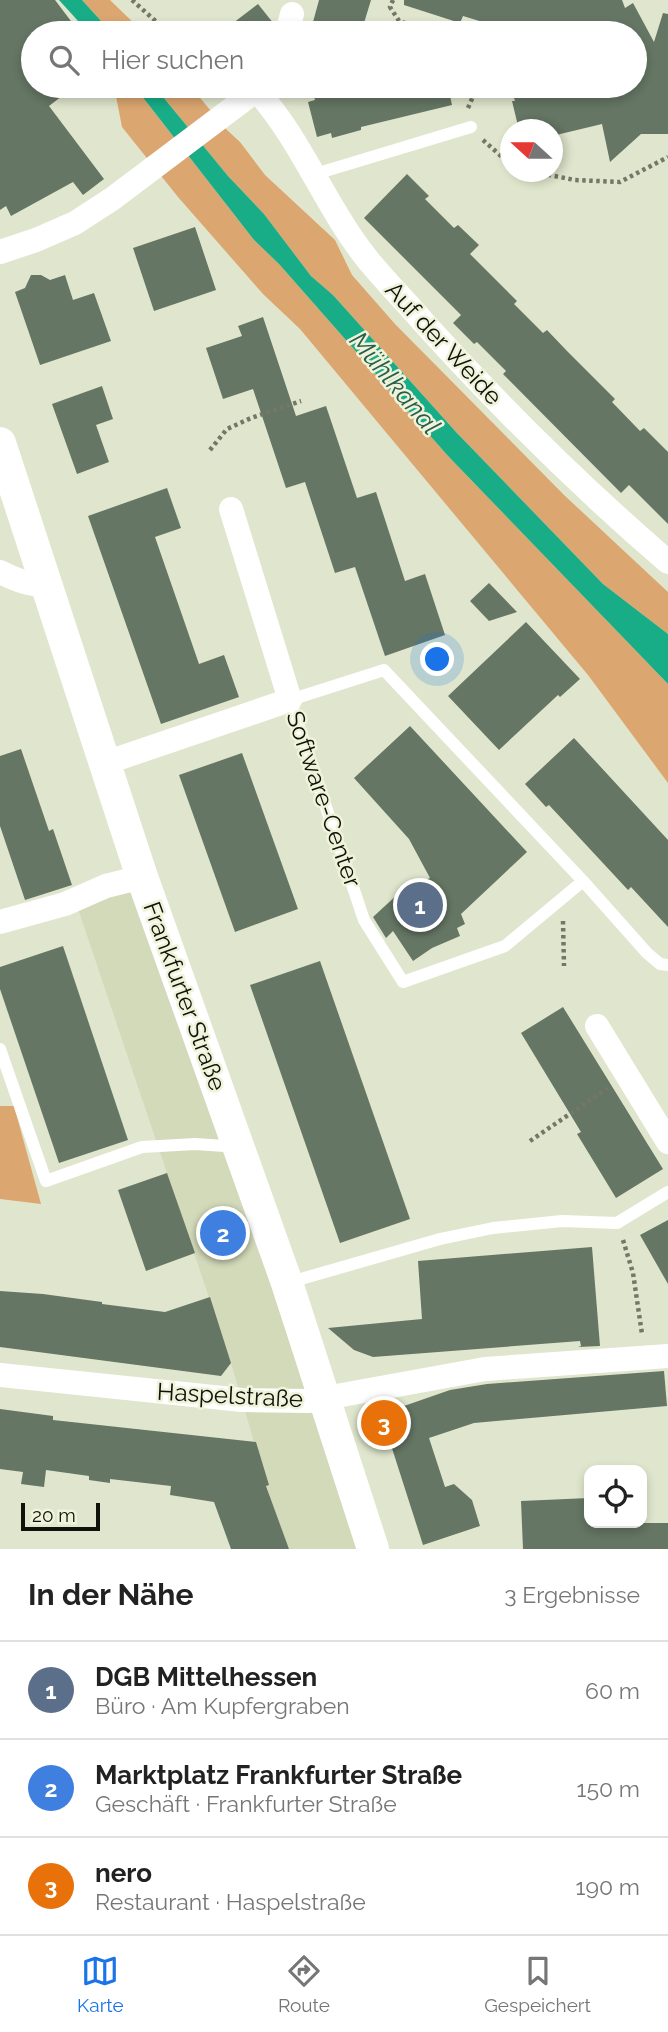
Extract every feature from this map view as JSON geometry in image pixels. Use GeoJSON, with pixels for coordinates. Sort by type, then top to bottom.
{"type":"FeatureCollection","features":[{"type":"Feature","properties":{"kind":"street","name":"Auf der Weide"},"geometry":{"type":"LineString","coordinates":[[0,252],[75,223],[247,98]]}},
{"type":"Feature","properties":{"kind":"street","name":"Auf der Weide"},"geometry":{"type":"LineString","coordinates":[[266,98],[338,219],[368,260],[480,385],[573,476],[668,562]]}},
{"type":"Feature","properties":{"kind":"street","name":"Frankfurter Straße"},"geometry":{"type":"LineString","coordinates":[[0,443],[142,877],[287,1283],[373,1549]]}},
{"type":"Feature","properties":{"kind":"street"},"geometry":{"type":"LineString","coordinates":[[105,763],[290,700],[230,509]]}},
{"type":"Feature","properties":{"kind":"street"},"geometry":{"type":"LineString","coordinates":[[0,572],[32,585],[47,585]]}},
{"type":"Feature","properties":{"kind":"street"},"geometry":{"type":"LineString","coordinates":[[0,922],[65,904],[106,886],[142,877]]}},
{"type":"Feature","properties":{"kind":"street"},"geometry":{"type":"LineString","coordinates":[[597,1026],[666,1134]]}},
{"type":"Feature","properties":{"kind":"street","name":"Haspelstraße"},"geometry":{"type":"LineString","coordinates":[[0,1375],[242,1400],[299,1401],[326,1399],[485,1369],[657,1357]]}},
{"type":"Feature","properties":{"kind":"lane"},"geometry":{"type":"LineString","coordinates":[[312,175],[471,127]]}},
{"type":"Feature","properties":{"kind":"lane","name":"Software-Center"},"geometry":{"type":"LineString","coordinates":[[583,881],[505,946],[403,982],[364,920],[290,700],[384,670],[583,881],[647,953],[660,964],[668,965]]}},
{"type":"Feature","properties":{"kind":"lane"},"geometry":{"type":"LineString","coordinates":[[0,1049],[46,1181],[142,1147],[195,1144],[225,1146],[238,1142]]}},
{"type":"Feature","properties":{"kind":"lane"},"geometry":{"type":"LineString","coordinates":[[287,1283],[440,1239],[493,1228],[562,1221],[617,1223],[668,1192]]}},
{"type":"Feature","properties":{"kind":"path"},"geometry":{"type":"LineString","coordinates":[[132,0],[156,21]]}},
{"type":"Feature","properties":{"kind":"path"},"geometry":{"type":"LineString","coordinates":[[393,0],[390,7],[399,21]]}},
{"type":"Feature","properties":{"kind":"path"},"geometry":{"type":"LineString","coordinates":[[563,178],[620,183],[668,157]]}},
{"type":"Feature","properties":{"kind":"path"},"geometry":{"type":"LineString","coordinates":[[210,450],[227,429],[301,401]]}},
{"type":"Feature","properties":{"kind":"path"},"geometry":{"type":"LineString","coordinates":[[562,899],[564,966]]}},
{"type":"Feature","properties":{"kind":"path"},"geometry":{"type":"LineString","coordinates":[[530,1140],[627,1076]]}},
{"type":"Feature","properties":{"kind":"path"},"geometry":{"type":"LineString","coordinates":[[617,1223],[657,1357]]}},
{"type":"Feature","properties":{"kind":"shaded area"},"geometry":{"type":"Polygon","coordinates":[[[82,0],[110,0],[132,21],[101,21],[82,0]]]}},
{"type":"Feature","properties":{"kind":"shaded area"},"geometry":{"type":"Polygon","coordinates":[[[116,98],[143,98],[254,240],[279,264],[448,456],[668,684],[668,783],[588,675],[300,329],[263,294],[178,197],[122,127],[116,98]]]}},
{"type":"Feature","properties":{"kind":"shaded area"},"geometry":{"type":"Polygon","coordinates":[[[164,98],[200,98],[240,142],[265,175],[335,240],[352,275],[395,324],[564,495],[668,592],[668,634],[603,584],[456,432],[333,295],[311,276],[264,214],[228,176],[164,98]]]}},
{"type":"Feature","properties":{"kind":"shaded area"},"geometry":{"type":"Polygon","coordinates":[[[131,880],[218,1125],[358,1549],[289,1549],[271,1500],[231,1363],[75,900],[131,880]]]}},
{"type":"Feature","properties":{"kind":"shaded area"},"geometry":{"type":"Polygon","coordinates":[[[0,1106],[14,1106],[41,1204],[0,1199],[0,1106]]]}},
{"type":"Feature","properties":{"kind":"water"},"geometry":{"type":"Polygon","coordinates":[[[59,0],[82,0],[101,21],[78,21],[59,0]]]}},
{"type":"Feature","properties":{"kind":"water","name":"Mühlkanal"},"geometry":{"type":"Polygon","coordinates":[[[143,98],[164,98],[228,176],[264,214],[311,276],[333,295],[456,432],[603,584],[668,634],[668,684],[448,456],[279,264],[254,240],[143,98]]]}},
{"type":"Feature","properties":{"kind":"building"},"geometry":{"type":"Polygon","coordinates":[[[0,0],[55,0],[71,21],[21,21],[21,98],[59,98],[49,106],[104,179],[83,195],[73,182],[11,216],[6,206],[0,210],[0,0]]]}},
{"type":"Feature","properties":{"kind":"building"},"geometry":{"type":"Polygon","coordinates":[[[319,0],[371,0],[365,21],[313,21],[319,0]]]}},
{"type":"Feature","properties":{"kind":"building"},"geometry":{"type":"Polygon","coordinates":[[[404,0],[622,0],[625,8],[633,3],[643,21],[479,21],[463,16],[461,21],[404,5],[404,0]]]}},
{"type":"Feature","properties":{"kind":"building"},"geometry":{"type":"Polygon","coordinates":[[[258,4],[272,21],[236,21],[258,4]]]}},
{"type":"Feature","properties":{"kind":"building"},"geometry":{"type":"Polygon","coordinates":[[[663,13],[668,14],[668,134],[641,134],[610,162],[602,124],[563,133],[563,119],[516,119],[512,101],[515,101],[514,98],[647,98],[647,29],[654,42],[663,13]]]}},
{"type":"Feature","properties":{"kind":"building"},"geometry":{"type":"Polygon","coordinates":[[[451,98],[452,105],[361,127],[361,130],[332,138],[331,133],[317,137],[308,102],[451,98]]]}},
{"type":"Feature","properties":{"kind":"building"},"geometry":{"type":"Polygon","coordinates":[[[407,174],[429,196],[425,199],[454,228],[458,225],[479,245],[470,254],[517,301],[514,304],[543,333],[547,330],[615,399],[612,402],[640,431],[644,428],[668,452],[668,524],[629,485],[621,493],[503,374],[506,371],[453,323],[461,315],[364,218],[407,174]]]}},
{"type":"Feature","properties":{"kind":"building"},"geometry":{"type":"Polygon","coordinates":[[[195,227],[216,290],[154,311],[133,248],[195,227]]]}},
{"type":"Feature","properties":{"kind":"building"},"geometry":{"type":"Polygon","coordinates":[[[31,275],[41,275],[50,280],[65,275],[73,300],[94,293],[111,341],[40,365],[15,292],[25,288],[31,275]]]}},
{"type":"Feature","properties":{"kind":"building"},"geometry":{"type":"Polygon","coordinates":[[[263,317],[296,416],[326,406],[357,498],[376,492],[405,581],[425,574],[445,635],[385,656],[355,567],[335,573],[305,482],[286,488],[253,389],[223,399],[206,348],[242,336],[238,326],[263,317]]]}},
{"type":"Feature","properties":{"kind":"building"},"geometry":{"type":"Polygon","coordinates":[[[102,386],[113,419],[96,425],[109,462],[77,474],[52,404],[102,386]]]}},
{"type":"Feature","properties":{"kind":"building"},"geometry":{"type":"Polygon","coordinates":[[[167,488],[181,528],[155,537],[199,664],[224,655],[239,697],[161,724],[88,516],[167,488]]]}},
{"type":"Feature","properties":{"kind":"building"},"geometry":{"type":"Polygon","coordinates":[[[489,583],[517,612],[489,621],[470,601],[489,583]]]}},
{"type":"Feature","properties":{"kind":"building"},"geometry":{"type":"Polygon","coordinates":[[[526,622],[580,679],[560,697],[558,695],[499,750],[448,696],[526,622]]]}},
{"type":"Feature","properties":{"kind":"building"},"geometry":{"type":"Polygon","coordinates":[[[410,726],[527,852],[461,914],[465,924],[457,928],[460,936],[432,948],[413,961],[393,931],[386,938],[373,917],[399,893],[430,878],[409,839],[354,778],[410,726]]]}},
{"type":"Feature","properties":{"kind":"building"},"geometry":{"type":"Polygon","coordinates":[[[574,738],[668,840],[668,927],[631,887],[628,890],[549,805],[546,807],[525,784],[574,738]]]}},
{"type":"Feature","properties":{"kind":"building"},"geometry":{"type":"Polygon","coordinates":[[[21,749],[49,831],[53,829],[72,885],[25,900],[0,826],[0,756],[21,749]]]}},
{"type":"Feature","properties":{"kind":"building"},"geometry":{"type":"Polygon","coordinates":[[[242,753],[298,909],[235,932],[179,775],[242,753]]]}},
{"type":"Feature","properties":{"kind":"building"},"geometry":{"type":"Polygon","coordinates":[[[63,946],[128,1140],[59,1163],[0,989],[0,967],[63,946]]]}},
{"type":"Feature","properties":{"kind":"building"},"geometry":{"type":"Polygon","coordinates":[[[320,961],[410,1219],[340,1243],[250,985],[320,961]]]}},
{"type":"Feature","properties":{"kind":"building"},"geometry":{"type":"Polygon","coordinates":[[[563,1007],[663,1169],[616,1198],[577,1134],[581,1132],[521,1033],[563,1007]]]}},
{"type":"Feature","properties":{"kind":"building"},"geometry":{"type":"Polygon","coordinates":[[[167,1173],[195,1253],[146,1271],[118,1190],[167,1173]]]}},
{"type":"Feature","properties":{"kind":"building"},"geometry":{"type":"Polygon","coordinates":[[[668,1220],[668,1284],[640,1235],[668,1220]]]}},
{"type":"Feature","properties":{"kind":"building"},"geometry":{"type":"Polygon","coordinates":[[[592,1247],[600,1346],[578,1347],[581,1346],[580,1341],[373,1357],[354,1350],[328,1328],[422,1319],[418,1261],[592,1247]]]}},
{"type":"Feature","properties":{"kind":"building"},"geometry":{"type":"Polygon","coordinates":[[[0,1291],[43,1294],[165,1312],[210,1297],[231,1363],[221,1376],[0,1347],[0,1291]]]}},
{"type":"Feature","properties":{"kind":"building"},"geometry":{"type":"Polygon","coordinates":[[[664,1371],[667,1406],[474,1423],[429,1438],[445,1487],[454,1484],[472,1500],[480,1526],[423,1545],[381,1414],[450,1390],[487,1384],[664,1371]]]}},
{"type":"Feature","properties":{"kind":"building"},"geometry":{"type":"Polygon","coordinates":[[[0,1409],[53,1416],[53,1420],[256,1442],[269,1485],[266,1486],[289,1549],[231,1549],[214,1502],[170,1495],[171,1486],[110,1479],[110,1483],[89,1480],[89,1476],[46,1470],[44,1487],[21,1484],[23,1472],[0,1469],[0,1409]]]}},
{"type":"Feature","properties":{"kind":"building"},"geometry":{"type":"Polygon","coordinates":[[[584,1498],[584,1528],[647,1528],[647,1523],[668,1523],[668,1549],[523,1549],[521,1501],[584,1498]]]}},
{"type":"Feature","properties":{"kind":"place","name":"DGB Mittelhessen"},"geometry":{"type":"Point","coordinates":[420,905]}},
{"type":"Feature","properties":{"kind":"place","name":"Marktplatz Frankfurter Straße"},"geometry":{"type":"Point","coordinates":[223,1233]}},
{"type":"Feature","properties":{"kind":"place","name":"nero"},"geometry":{"type":"Point","coordinates":[384,1423]}}]}
